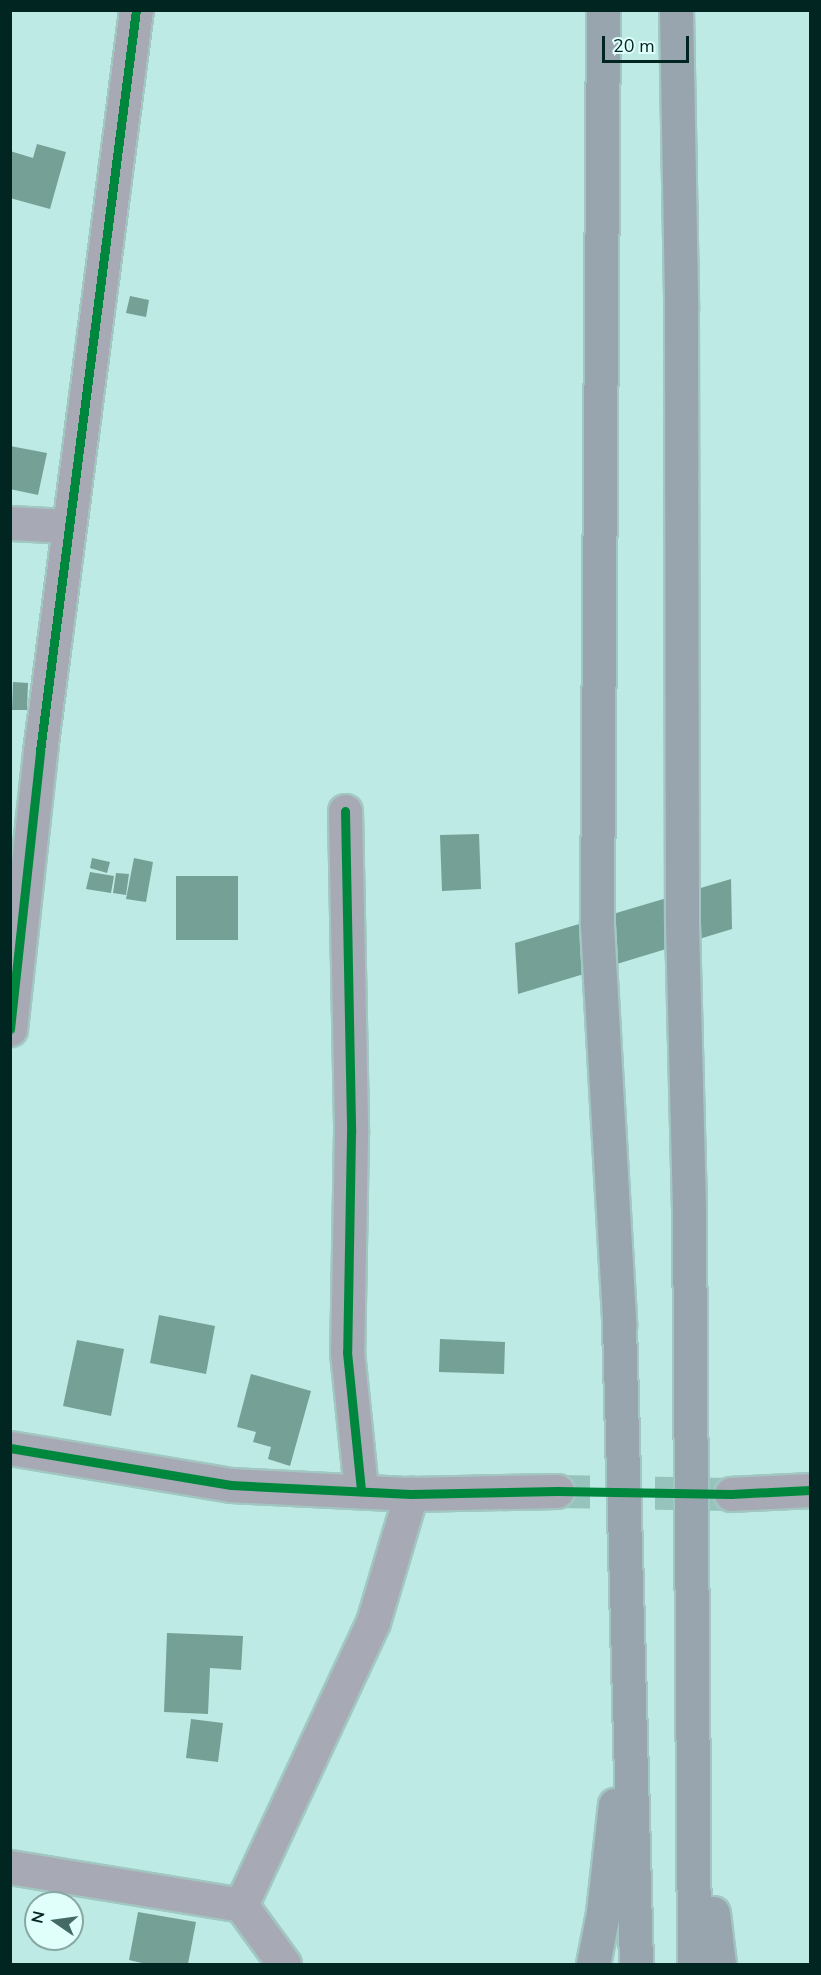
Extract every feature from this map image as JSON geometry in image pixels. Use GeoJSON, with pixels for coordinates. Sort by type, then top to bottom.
{"type":"FeatureCollection","features":[{"type":"Feature","properties":{"kind":"highway"},"geometry":{"type":"LineString","coordinates":[[605,10],[597,925],[619,1324],[636,1965]]}},
{"type":"Feature","properties":{"kind":"highway"},"geometry":{"type":"LineString","coordinates":[[676,10],[681,309]]}},
{"type":"Feature","properties":{"kind":"highway"},"geometry":{"type":"LineString","coordinates":[[684,10],[681,309],[682,923],[689,1209],[694,1965]]}},
{"type":"Feature","properties":{"kind":"highway"},"geometry":{"type":"LineString","coordinates":[[692,1660],[719,1965]]}},
{"type":"Feature","properties":{"kind":"highway"},"geometry":{"type":"LineString","coordinates":[[593,1965],[603,1913],[630,1672]]}},
{"type":"Feature","properties":{"kind":"street"},"geometry":{"type":"LineString","coordinates":[[10,1029],[40,751],[136,10]]}},
{"type":"Feature","properties":{"kind":"street"},"geometry":{"type":"LineString","coordinates":[[10,523],[68,526]]}},
{"type":"Feature","properties":{"kind":"street"},"geometry":{"type":"LineString","coordinates":[[345,811],[351,1133],[347,1352],[361,1491]]}},
{"type":"Feature","properties":{"kind":"street"},"geometry":{"type":"LineString","coordinates":[[10,1448],[231,1485],[411,1494],[556,1491]]}},
{"type":"Feature","properties":{"kind":"street"},"geometry":{"type":"LineString","coordinates":[[731,1494],[810,1490]]}},
{"type":"Feature","properties":{"kind":"street"},"geometry":{"type":"LineString","coordinates":[[241,1905],[373,1622],[411,1494]]}},
{"type":"Feature","properties":{"kind":"street"},"geometry":{"type":"LineString","coordinates":[[10,1867],[241,1905],[284,1965]]}},
{"type":"Feature","properties":{"kind":"building"},"geometry":{"type":"Polygon","coordinates":[[[37,144],[66,152],[50,209],[10,198],[10,151],[33,158],[37,144]]]}},
{"type":"Feature","properties":{"kind":"building"},"geometry":{"type":"Polygon","coordinates":[[[130,296],[149,300],[146,317],[126,313],[130,296]]]}},
{"type":"Feature","properties":{"kind":"building"},"geometry":{"type":"Polygon","coordinates":[[[10,446],[47,453],[38,495],[10,489],[10,446]]]}},
{"type":"Feature","properties":{"kind":"building"},"geometry":{"type":"Polygon","coordinates":[[[13,682],[28,683],[27,710],[12,710],[13,682]]]}},
{"type":"Feature","properties":{"kind":"building"},"geometry":{"type":"Polygon","coordinates":[[[479,834],[481,889],[442,891],[440,835],[479,834]]]}},
{"type":"Feature","properties":{"kind":"building"},"geometry":{"type":"Polygon","coordinates":[[[92,858],[110,862],[107,873],[90,868],[92,858]]]}},
{"type":"Feature","properties":{"kind":"building"},"geometry":{"type":"Polygon","coordinates":[[[134,858],[153,862],[146,902],[126,899],[134,858]]]}},
{"type":"Feature","properties":{"kind":"building"},"geometry":{"type":"Polygon","coordinates":[[[90,872],[114,876],[111,893],[86,889],[90,872]]]}},
{"type":"Feature","properties":{"kind":"building"},"geometry":{"type":"Polygon","coordinates":[[[116,873],[129,874],[126,895],[113,893],[116,873]]]}},
{"type":"Feature","properties":{"kind":"building"},"geometry":{"type":"Polygon","coordinates":[[[176,876],[238,876],[238,940],[176,940],[176,876]]]}},
{"type":"Feature","properties":{"kind":"building"},"geometry":{"type":"Polygon","coordinates":[[[731,879],[732,929],[518,994],[515,943],[731,879]]]}},
{"type":"Feature","properties":{"kind":"building"},"geometry":{"type":"Polygon","coordinates":[[[159,1315],[215,1326],[206,1374],[150,1363],[159,1315]]]}},
{"type":"Feature","properties":{"kind":"building"},"geometry":{"type":"Polygon","coordinates":[[[440,1339],[505,1342],[504,1374],[439,1372],[440,1339]]]}},
{"type":"Feature","properties":{"kind":"building"},"geometry":{"type":"Polygon","coordinates":[[[77,1340],[124,1349],[111,1416],[63,1406],[77,1340]]]}},
{"type":"Feature","properties":{"kind":"building"},"geometry":{"type":"Polygon","coordinates":[[[251,1374],[311,1391],[290,1466],[268,1459],[271,1447],[253,1442],[256,1432],[237,1427],[251,1374]]]}},
{"type":"Feature","properties":{"kind":"building"},"geometry":{"type":"Polygon","coordinates":[[[167,1633],[243,1636],[241,1670],[210,1668],[208,1714],[164,1712],[167,1633]]]}},
{"type":"Feature","properties":{"kind":"building"},"geometry":{"type":"Polygon","coordinates":[[[191,1719],[223,1723],[218,1762],[186,1758],[191,1719]]]}},
{"type":"Feature","properties":{"kind":"building"},"geometry":{"type":"Polygon","coordinates":[[[138,1912],[196,1922],[188,1964],[146,1964],[129,1960],[138,1912]]]}},
{"type":"Feature","properties":{"kind":"tunnel"},"geometry":{"type":"LineString","coordinates":[[557,1491],[731,1494]]}},
{"type":"Feature","properties":{"kind":"cycle path"},"geometry":{"type":"LineString","coordinates":[[10,1029],[40,751],[136,10]]}},
{"type":"Feature","properties":{"kind":"cycle path"},"geometry":{"type":"LineString","coordinates":[[345,811],[351,1133],[347,1352],[361,1491]]}},
{"type":"Feature","properties":{"kind":"cycle path"},"geometry":{"type":"LineString","coordinates":[[10,1448],[231,1485],[411,1494],[557,1491],[731,1494],[810,1490]]}}]}
